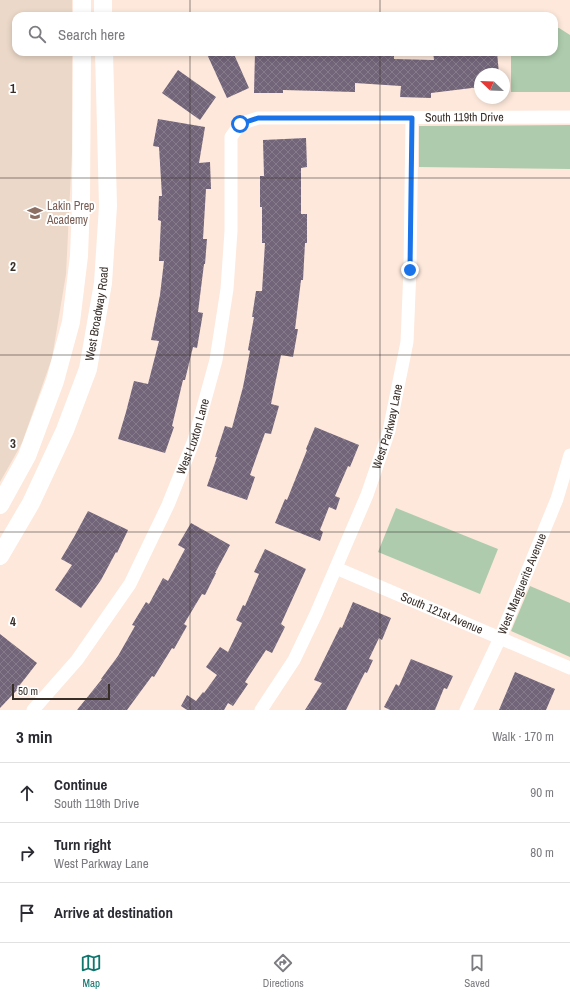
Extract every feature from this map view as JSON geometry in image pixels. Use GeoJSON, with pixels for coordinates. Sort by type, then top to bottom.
{"type":"FeatureCollection","features":[{"type":"Feature","properties":{"kind":"main road"},"geometry":{"type":"LineString","coordinates":[[82,0],[82,12]]}},
{"type":"Feature","properties":{"kind":"main road"},"geometry":{"type":"LineString","coordinates":[[103,0],[103,12]]}},
{"type":"Feature","properties":{"kind":"main road","name":"West Broadway Road"},"geometry":{"type":"LineString","coordinates":[[0,505],[32,442],[55,381],[71,322],[79,256],[82,187],[82,56]]}},
{"type":"Feature","properties":{"kind":"main road","name":"West Broadway Road"},"geometry":{"type":"LineString","coordinates":[[0,556],[31,503],[65,430],[88,369],[104,283],[108,206],[104,56]]}},
{"type":"Feature","properties":{"kind":"street","name":"South 119th Drive"},"geometry":{"type":"LineString","coordinates":[[240,124],[258,118],[570,117]]}},
{"type":"Feature","properties":{"kind":"street","name":"West Parkway Lane"},"geometry":{"type":"LineString","coordinates":[[261,710],[294,660],[316,614],[367,495],[389,431],[407,342],[410,270],[412,118]]}},
{"type":"Feature","properties":{"kind":"street","name":"West Luxton Lane"},"geometry":{"type":"LineString","coordinates":[[33,710],[77,660],[130,584],[168,505],[194,440],[216,360],[227,289],[231,231],[231,137],[240,124]]}},
{"type":"Feature","properties":{"kind":"street","name":"West Marguerite Avenue"},"geometry":{"type":"LineString","coordinates":[[466,710],[500,638],[557,499],[570,455]]}},
{"type":"Feature","properties":{"kind":"street","name":"South 121st Avenue"},"geometry":{"type":"LineString","coordinates":[[336,568],[570,668]]}},
{"type":"Feature","properties":{"kind":"shaded area","name":"Lakin Prep Academy"},"geometry":{"type":"Polygon","coordinates":[[[0,0],[72,0],[72,12],[12,12],[12,56],[72,56],[72,152],[66,274],[52,358],[22,443],[0,482],[0,0]]]}},
{"type":"Feature","properties":{"kind":"green space"},"geometry":{"type":"Polygon","coordinates":[[[558,28],[570,35],[570,92],[511,92],[511,56],[558,56],[558,28]]]}},
{"type":"Feature","properties":{"kind":"green space"},"geometry":{"type":"Polygon","coordinates":[[[570,125],[570,169],[419,167],[419,126],[570,125]]]}},
{"type":"Feature","properties":{"kind":"green space"},"geometry":{"type":"Polygon","coordinates":[[[396,508],[498,549],[480,594],[378,552],[396,508]]]}},
{"type":"Feature","properties":{"kind":"green space"},"geometry":{"type":"Polygon","coordinates":[[[530,586],[570,603],[570,657],[511,631],[530,586]]]}},
{"type":"Feature","properties":{"kind":"building"},"geometry":{"type":"Polygon","coordinates":[[[208,56],[235,56],[249,88],[227,98],[208,56]]]}},
{"type":"Feature","properties":{"kind":"building"},"geometry":{"type":"Polygon","coordinates":[[[255,56],[394,56],[394,59],[434,60],[434,56],[497,56],[498,68],[474,68],[474,88],[431,93],[431,98],[400,97],[401,86],[355,83],[355,92],[283,90],[283,93],[254,93],[255,56]]]}},
{"type":"Feature","properties":{"kind":"building"},"geometry":{"type":"Polygon","coordinates":[[[178,70],[216,97],[200,120],[162,93],[178,70]]]}},
{"type":"Feature","properties":{"kind":"building"},"geometry":{"type":"Polygon","coordinates":[[[158,119],[205,127],[199,163],[210,162],[211,189],[206,189],[203,239],[207,239],[198,312],[203,313],[197,348],[193,347],[172,426],[174,427],[165,453],[118,439],[134,381],[148,384],[159,341],[151,340],[160,295],[164,261],[159,261],[161,221],[158,220],[159,196],[162,196],[159,147],[153,146],[158,119]]]}},
{"type":"Feature","properties":{"kind":"building"},"geometry":{"type":"Polygon","coordinates":[[[306,138],[307,167],[301,168],[301,214],[307,214],[307,243],[305,243],[303,280],[301,280],[295,329],[298,329],[293,357],[281,355],[271,404],[279,406],[271,434],[265,433],[250,475],[255,477],[247,500],[207,486],[217,457],[215,457],[225,426],[232,428],[243,387],[250,351],[248,350],[254,317],[252,317],[256,291],[262,291],[265,243],[262,243],[260,176],[264,176],[263,140],[306,138]]]}},
{"type":"Feature","properties":{"kind":"building"},"geometry":{"type":"Polygon","coordinates":[[[315,427],[359,445],[350,467],[348,466],[335,496],[340,498],[336,510],[329,507],[320,530],[323,532],[320,541],[275,523],[285,499],[287,500],[315,427]]]}},
{"type":"Feature","properties":{"kind":"building"},"geometry":{"type":"Polygon","coordinates":[[[88,511],[128,530],[117,553],[116,552],[101,580],[81,608],[55,590],[72,565],[61,559],[88,511]]]}},
{"type":"Feature","properties":{"kind":"building"},"geometry":{"type":"Polygon","coordinates":[[[191,523],[230,545],[205,595],[202,594],[184,624],[187,626],[174,649],[172,648],[154,677],[152,676],[127,710],[77,710],[118,656],[135,626],[132,625],[146,602],[149,604],[163,578],[168,581],[185,549],[178,545],[191,523]]]}},
{"type":"Feature","properties":{"kind":"building"},"geometry":{"type":"Polygon","coordinates":[[[265,549],[306,569],[281,624],[285,627],[272,653],[266,650],[245,682],[248,684],[233,706],[228,703],[224,710],[187,710],[181,706],[187,695],[196,701],[217,675],[206,667],[220,647],[228,652],[242,623],[236,620],[243,605],[245,606],[259,574],[254,572],[265,549]]]}},
{"type":"Feature","properties":{"kind":"building"},"geometry":{"type":"Polygon","coordinates":[[[353,602],[391,618],[382,640],[379,638],[369,659],[373,660],[367,673],[365,672],[346,710],[305,710],[322,683],[314,680],[340,627],[342,628],[353,602]]]}},
{"type":"Feature","properties":{"kind":"building"},"geometry":{"type":"Polygon","coordinates":[[[0,634],[37,663],[17,690],[0,708],[0,634]]]}},
{"type":"Feature","properties":{"kind":"building"},"geometry":{"type":"Polygon","coordinates":[[[411,659],[453,676],[447,689],[444,688],[435,710],[390,710],[384,707],[396,684],[399,686],[411,659]]]}},
{"type":"Feature","properties":{"kind":"building"},"geometry":{"type":"Polygon","coordinates":[[[515,672],[555,689],[546,710],[499,710],[515,672]]]}},
{"type":"Feature","properties":{"kind":"place","name":"Lakin Prep Academy"},"geometry":{"type":"Point","coordinates":[35,213]}},
{"type":"Feature","properties":{"kind":"route"},"geometry":{"type":"LineString","coordinates":[[240,124],[258,118],[412,118],[410,270]]}}]}
